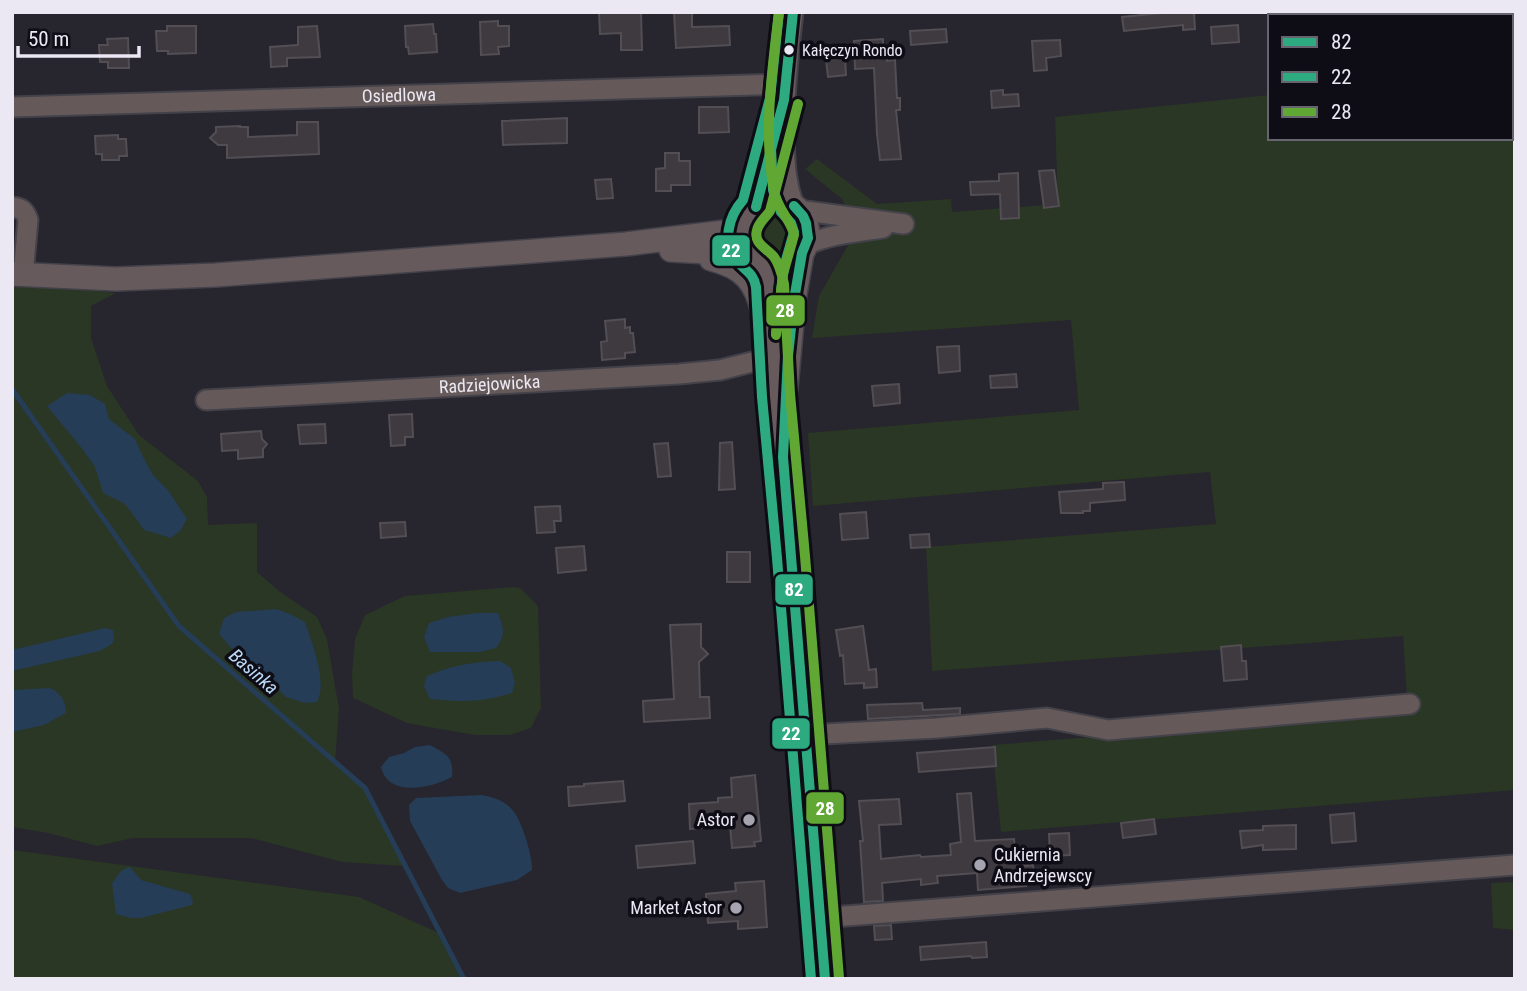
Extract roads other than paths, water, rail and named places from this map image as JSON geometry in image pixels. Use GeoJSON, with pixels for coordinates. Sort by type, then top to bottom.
{"type":"FeatureCollection","features":[{"type":"Feature","properties":{"kind":"main road"},"geometry":{"type":"LineString","coordinates":[[18,275],[116,279],[203,275],[626,244],[725,232],[737,228],[765,202],[785,202],[796,208],[808,230],[796,288],[788,356],[783,457]]}},
{"type":"Feature","properties":{"kind":"main road"},"geometry":{"type":"LineString","coordinates":[[750,215],[742,235],[745,246],[769,281],[772,357],[783,457],[825,979]]}},
{"type":"Feature","properties":{"kind":"main road"},"geometry":{"type":"LineString","coordinates":[[626,244],[743,254],[773,267],[794,261],[804,249]]}},
{"type":"Feature","properties":{"kind":"main road"},"geometry":{"type":"LineString","coordinates":[[674,250],[723,262],[750,279],[760,299],[772,357]]}},
{"type":"Feature","properties":{"kind":"street"},"geometry":{"type":"LineString","coordinates":[[793,12],[785,92],[785,169],[787,187],[796,208],[904,224],[833,236],[817,240],[804,249]]}},
{"type":"Feature","properties":{"kind":"street"},"geometry":{"type":"LineString","coordinates":[[750,215],[785,92]]}},
{"type":"Feature","properties":{"kind":"street","name":"Osiedlowa"},"geometry":{"type":"LineString","coordinates":[[12,107],[785,92]]}},
{"type":"Feature","properties":{"kind":"street"},"geometry":{"type":"LineString","coordinates":[[12,207],[20,208],[26,213],[28,220],[18,275]]}},
{"type":"Feature","properties":{"kind":"street","name":"Radziejowicka"},"geometry":{"type":"LineString","coordinates":[[206,400],[679,374],[720,370],[772,357]]}},
{"type":"Feature","properties":{"kind":"street"},"geometry":{"type":"LineString","coordinates":[[805,735],[937,728],[1047,718],[1108,730],[1410,704]]}},
{"type":"Feature","properties":{"kind":"street"},"geometry":{"type":"LineString","coordinates":[[819,918],[1515,865]]}},
{"type":"Feature","properties":{"kind":"water"},"geometry":{"type":"Polygon","coordinates":[[[67,393],[90,395],[105,404],[109,419],[135,439],[153,475],[168,490],[187,519],[181,530],[171,538],[144,530],[125,504],[103,493],[95,467],[47,406],[67,393]]]}},
{"type":"Feature","properties":{"kind":"water"},"geometry":{"type":"Polygon","coordinates":[[[276,609],[305,622],[320,673],[320,694],[317,702],[305,703],[286,697],[219,634],[224,618],[236,612],[276,609]]]}},
{"type":"Feature","properties":{"kind":"water"},"geometry":{"type":"Polygon","coordinates":[[[477,613],[498,613],[503,631],[496,648],[480,652],[430,652],[424,637],[429,623],[477,613]]]}},
{"type":"Feature","properties":{"kind":"water"},"geometry":{"type":"Polygon","coordinates":[[[105,628],[113,630],[114,640],[100,651],[12,671],[12,650],[105,628]]]}},
{"type":"Feature","properties":{"kind":"water"},"geometry":{"type":"Polygon","coordinates":[[[500,661],[511,668],[515,683],[512,693],[481,700],[442,700],[430,699],[424,686],[427,676],[445,669],[500,661]]]}},
{"type":"Feature","properties":{"kind":"water"},"geometry":{"type":"Polygon","coordinates":[[[50,688],[62,698],[66,713],[44,725],[12,732],[12,690],[50,688]]]}},
{"type":"Feature","properties":{"kind":"water"},"geometry":{"type":"Polygon","coordinates":[[[430,745],[448,756],[452,764],[452,777],[412,788],[401,787],[385,777],[381,767],[389,757],[415,747],[430,745]]]}},
{"type":"Feature","properties":{"kind":"water"},"geometry":{"type":"Polygon","coordinates":[[[481,795],[499,800],[514,812],[526,840],[532,870],[517,880],[460,893],[448,888],[442,880],[410,821],[409,805],[416,798],[481,795]]]}},
{"type":"Feature","properties":{"kind":"water"},"geometry":{"type":"Polygon","coordinates":[[[130,867],[141,880],[190,894],[192,905],[141,918],[116,914],[112,883],[122,870],[130,867]]]}},
{"type":"Feature","properties":{"kind":"waterway","name":"Basinka"},"geometry":{"type":"LineString","coordinates":[[12,389],[179,626],[365,788],[464,979]]}},
{"type":"Feature","properties":{"kind":"place","name":"Kałęczyn Rondo"},"geometry":{"type":"Point","coordinates":[789,50]}},
{"type":"Feature","properties":{"kind":"place","name":"Astor"},"geometry":{"type":"Point","coordinates":[749,820]}},
{"type":"Feature","properties":{"kind":"place","name":"Cukiernia Andrzejewscy"},"geometry":{"type":"Point","coordinates":[980,865]}},
{"type":"Feature","properties":{"kind":"place","name":"Market Astor"},"geometry":{"type":"Point","coordinates":[736,908]}}]}
